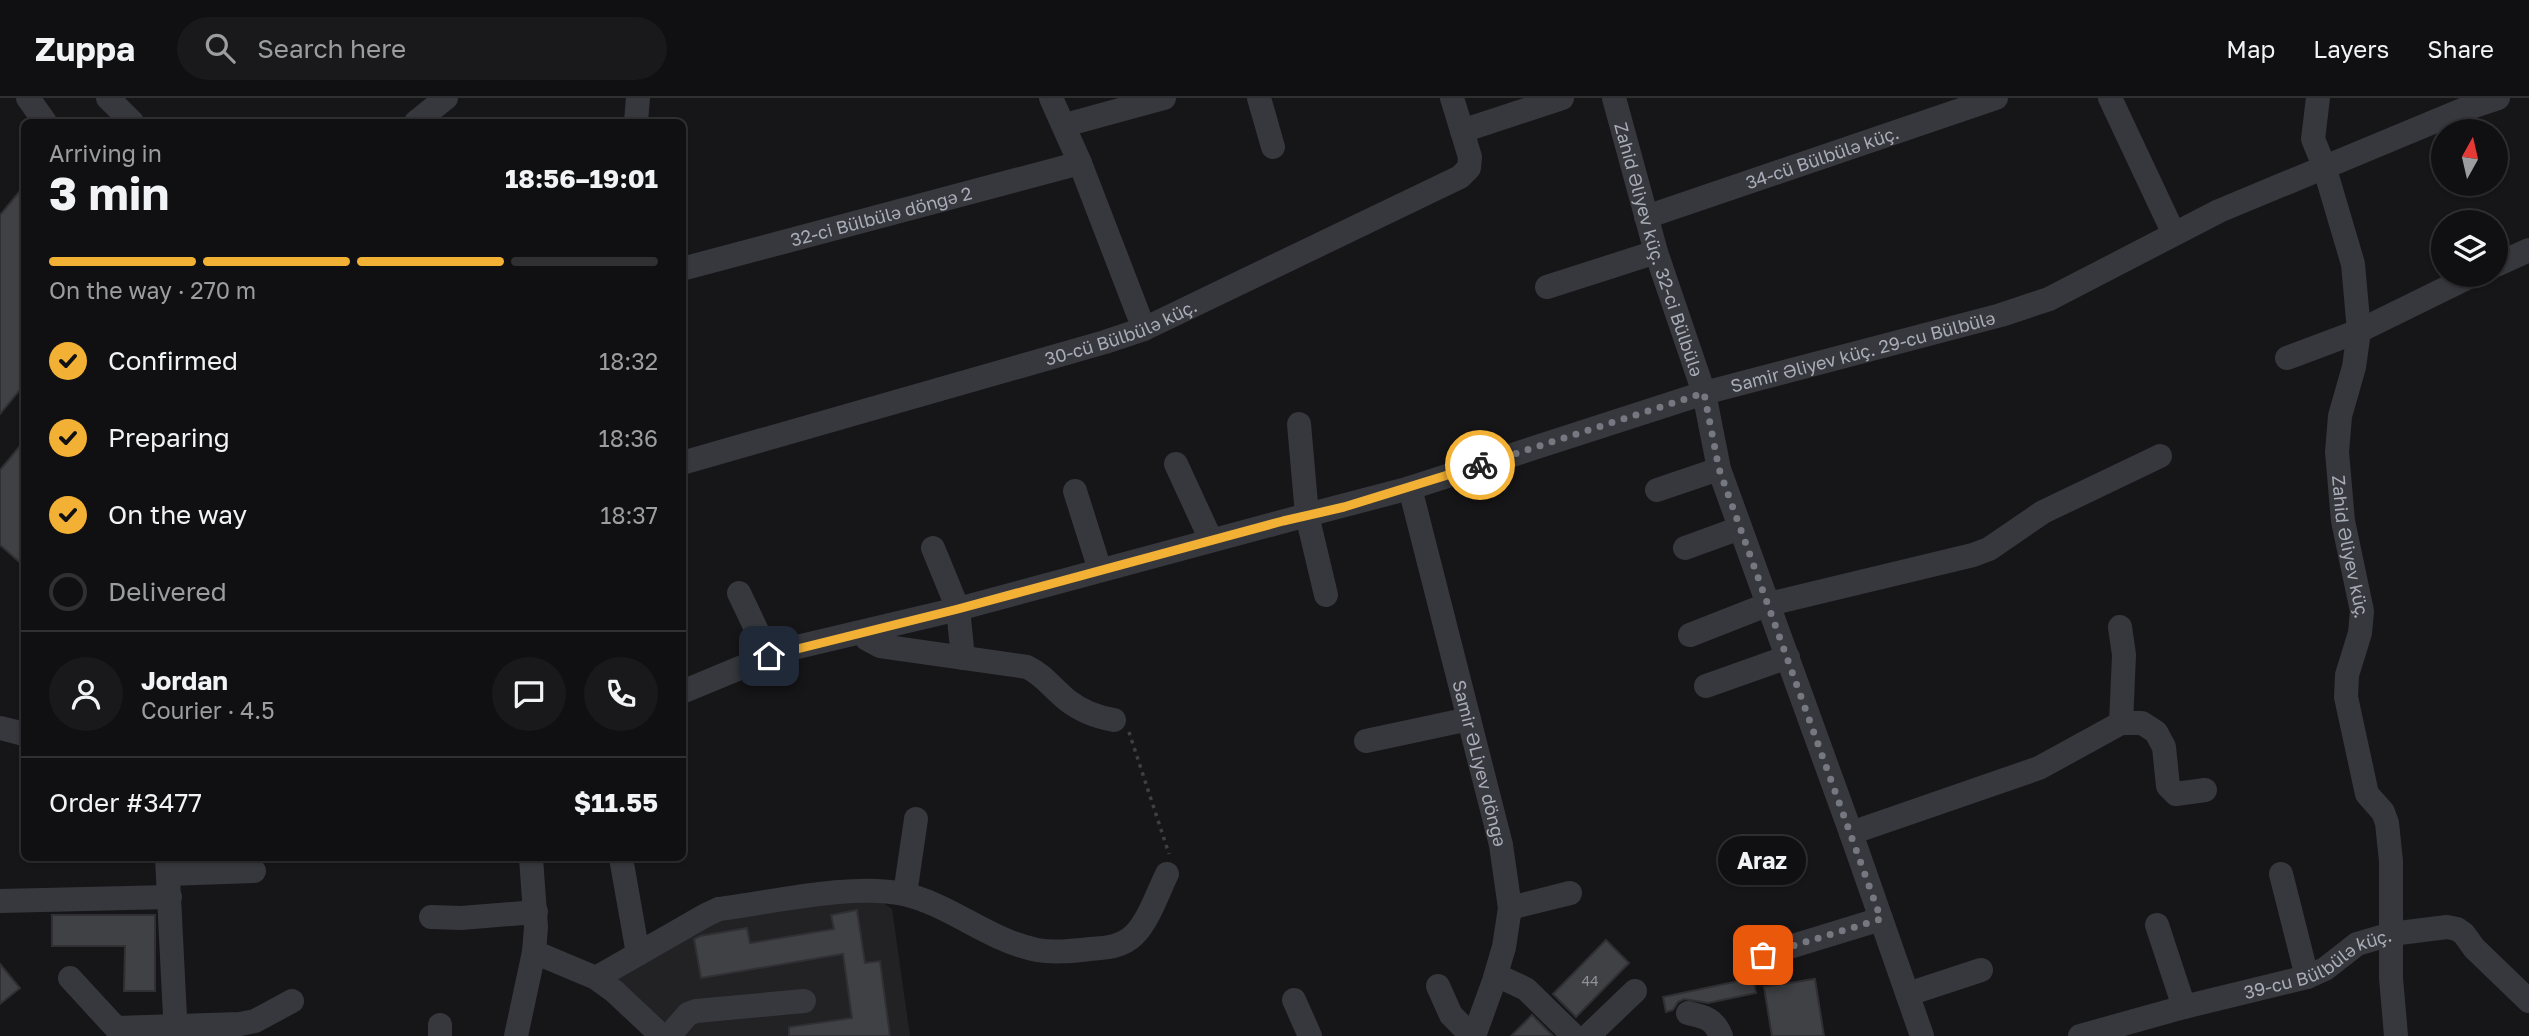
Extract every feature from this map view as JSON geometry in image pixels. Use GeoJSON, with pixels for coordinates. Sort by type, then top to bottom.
{"type":"FeatureCollection","features":[{"type":"Feature","properties":{"kind":"street"},"geometry":{"type":"LineString","coordinates":[[28,98],[43,119]]}},
{"type":"Feature","properties":{"kind":"street"},"geometry":{"type":"LineString","coordinates":[[107,98],[129,119]]}},
{"type":"Feature","properties":{"kind":"street"},"geometry":{"type":"LineString","coordinates":[[420,119],[446,98]]}},
{"type":"Feature","properties":{"kind":"street"},"geometry":{"type":"LineString","coordinates":[[636,119],[638,98]]}},
{"type":"Feature","properties":{"kind":"street"},"geometry":{"type":"LineString","coordinates":[[1051,98],[1065,125],[1144,329]]}},
{"type":"Feature","properties":{"kind":"street"},"geometry":{"type":"LineString","coordinates":[[1065,125],[1164,98]]}},
{"type":"Feature","properties":{"kind":"street"},"geometry":{"type":"LineString","coordinates":[[1259,98],[1273,147]]}},
{"type":"Feature","properties":{"kind":"street","name":"30-cü Bülbülə küç."},"geometry":{"type":"LineString","coordinates":[[686,462],[1144,329],[1460,177],[1469,169],[1469,157],[1452,98]]}},
{"type":"Feature","properties":{"kind":"street"},"geometry":{"type":"LineString","coordinates":[[1462,131],[1562,98]]}},
{"type":"Feature","properties":{"kind":"street","name":"Zahid Əliyev küç. 32-ci Bülbülə"},"geometry":{"type":"LineString","coordinates":[[1614,98],[1656,252],[1704,393],[1719,469],[1922,1036]]}},
{"type":"Feature","properties":{"kind":"street","name":"34-cü Bülbülə küç."},"geometry":{"type":"LineString","coordinates":[[1646,217],[1996,98]]}},
{"type":"Feature","properties":{"kind":"street"},"geometry":{"type":"LineString","coordinates":[[2110,98],[2175,234]]}},
{"type":"Feature","properties":{"kind":"street","name":"Zahid Əliyev küç."},"geometry":{"type":"LineString","coordinates":[[2318,98],[2313,139],[2324,166],[2353,264],[2359,331],[2354,367],[2340,416],[2336,452],[2343,521],[2362,611],[2360,633],[2347,675],[2346,697],[2367,794],[2388,822],[2392,861],[2391,978],[2396,1036]]}},
{"type":"Feature","properties":{"kind":"street","name":"Samir Əliyev küç. 29-cu Bülbülə"},"geometry":{"type":"LineString","coordinates":[[686,690],[769,656],[958,609],[1410,488],[1704,393],[2028,307],[2080,285],[2220,211],[2324,166],[2498,98]]}},
{"type":"Feature","properties":{"kind":"street","name":"32-ci Bülbülə döngə 2"},"geometry":{"type":"LineString","coordinates":[[686,268],[1080,163]]}},
{"type":"Feature","properties":{"kind":"street"},"geometry":{"type":"LineString","coordinates":[[2508,260],[2529,250]]}},
{"type":"Feature","properties":{"kind":"street"},"geometry":{"type":"LineString","coordinates":[[1547,287],[1656,252]]}},
{"type":"Feature","properties":{"kind":"street"},"geometry":{"type":"LineString","coordinates":[[2287,358],[2359,331],[2449,287]]}},
{"type":"Feature","properties":{"kind":"street"},"geometry":{"type":"LineString","coordinates":[[1298,424],[1307,515],[1326,595]]}},
{"type":"Feature","properties":{"kind":"street"},"geometry":{"type":"LineString","coordinates":[[1690,635],[1769,604],[1989,549],[2058,504],[2160,456]]}},
{"type":"Feature","properties":{"kind":"street"},"geometry":{"type":"LineString","coordinates":[[1176,464],[1211,540]]}},
{"type":"Feature","properties":{"kind":"street"},"geometry":{"type":"LineString","coordinates":[[1657,490],[1719,469]]}},
{"type":"Feature","properties":{"kind":"street","name":"Samir ƏLiyev döngə"},"geometry":{"type":"LineString","coordinates":[[1410,488],[1501,845],[1510,908],[1504,947],[1496,975],[1473,1036]]}},
{"type":"Feature","properties":{"kind":"street"},"geometry":{"type":"LineString","coordinates":[[1075,491],[1100,570]]}},
{"type":"Feature","properties":{"kind":"street"},"geometry":{"type":"LineString","coordinates":[[1685,548],[1740,528]]}},
{"type":"Feature","properties":{"kind":"street"},"geometry":{"type":"LineString","coordinates":[[933,548],[958,609],[963,658]]}},
{"type":"Feature","properties":{"kind":"street"},"geometry":{"type":"LineString","coordinates":[[739,593],[769,656]]}},
{"type":"Feature","properties":{"kind":"street"},"geometry":{"type":"LineString","coordinates":[[2120,627],[2124,655],[2122,723]]}},
{"type":"Feature","properties":{"kind":"street"},"geometry":{"type":"LineString","coordinates":[[868,632],[867,639],[880,646],[1027,667],[1041,674],[1076,706],[1094,716],[1114,720]]}},
{"type":"Feature","properties":{"kind":"street"},"geometry":{"type":"LineString","coordinates":[[1706,686],[1788,657]]}},
{"type":"Feature","properties":{"kind":"street"},"geometry":{"type":"LineString","coordinates":[[1366,741],[1469,719]]}},
{"type":"Feature","properties":{"kind":"street"},"geometry":{"type":"LineString","coordinates":[[1851,833],[2039,768],[2122,723],[2141,723],[2156,732],[2164,747],[2168,786],[2176,794],[2206,790]]}},
{"type":"Feature","properties":{"kind":"street"},"geometry":{"type":"LineString","coordinates":[[0,729],[21,733]]}},
{"type":"Feature","properties":{"kind":"street"},"geometry":{"type":"LineString","coordinates":[[905,894],[916,819]]}},
{"type":"Feature","properties":{"kind":"street"},"geometry":{"type":"LineString","coordinates":[[516,1036],[534,952],[536,912],[531,861]]}},
{"type":"Feature","properties":{"kind":"street"},"geometry":{"type":"LineString","coordinates":[[621,861],[638,954]]}},
{"type":"Feature","properties":{"kind":"street"},"geometry":{"type":"LineString","coordinates":[[0,901],[168,876],[254,871]]}},
{"type":"Feature","properties":{"kind":"street"},"geometry":{"type":"LineString","coordinates":[[596,978],[719,909],[860,890],[905,894],[1018,945],[1035,950],[1052,952],[1112,948],[1134,936],[1144,922],[1167,874]]}},
{"type":"Feature","properties":{"kind":"street"},"geometry":{"type":"LineString","coordinates":[[2281,874],[2306,977]]}},
{"type":"Feature","properties":{"kind":"street"},"geometry":{"type":"LineString","coordinates":[[168,876],[176,1032]]}},
{"type":"Feature","properties":{"kind":"street"},"geometry":{"type":"LineString","coordinates":[[1510,908],[1570,893]]}},
{"type":"Feature","properties":{"kind":"street"},"geometry":{"type":"LineString","coordinates":[[431,917],[461,918],[536,912]]}},
{"type":"Feature","properties":{"kind":"street"},"geometry":{"type":"LineString","coordinates":[[1763,955],[1881,919]]}},
{"type":"Feature","properties":{"kind":"street"},"geometry":{"type":"LineString","coordinates":[[2157,925],[2184,1007]]}},
{"type":"Feature","properties":{"kind":"street","name":"39-cu Bülbülə küç."},"geometry":{"type":"LineString","coordinates":[[2080,1036],[2107,1032],[2184,1007],[2306,977],[2325,969],[2357,944],[2391,934],[2447,927],[2465,934],[2474,948],[2529,1001]]}},
{"type":"Feature","properties":{"kind":"street"},"geometry":{"type":"LineString","coordinates":[[534,952],[596,978],[614,991],[662,1036]]}},
{"type":"Feature","properties":{"kind":"street"},"geometry":{"type":"LineString","coordinates":[[1908,994],[1981,970]]}},
{"type":"Feature","properties":{"kind":"street"},"geometry":{"type":"LineString","coordinates":[[1496,975],[1526,989],[1574,1036]]}},
{"type":"Feature","properties":{"kind":"street"},"geometry":{"type":"LineString","coordinates":[[70,978],[116,1032],[256,1029],[292,1001]]}},
{"type":"Feature","properties":{"kind":"street"},"geometry":{"type":"LineString","coordinates":[[1438,986],[1451,1015],[1473,1036]]}},
{"type":"Feature","properties":{"kind":"street"},"geometry":{"type":"LineString","coordinates":[[1588,1036],[1635,991]]}},
{"type":"Feature","properties":{"kind":"street"},"geometry":{"type":"LineString","coordinates":[[1294,1000],[1310,1036]]}},
{"type":"Feature","properties":{"kind":"street"},"geometry":{"type":"LineString","coordinates":[[669,1036],[688,1014],[696,1011],[804,1001]]}},
{"type":"Feature","properties":{"kind":"street"},"geometry":{"type":"LineString","coordinates":[[1688,1013],[1707,1017],[1714,1022],[1721,1036]]}},
{"type":"Feature","properties":{"kind":"path"},"geometry":{"type":"LineString","coordinates":[[1114,720],[1127,728],[1135,747],[1166,840],[1170,860],[1167,874]]}},
{"type":"Feature","properties":{"kind":"shaded area"},"geometry":{"type":"Polygon","coordinates":[[[875,897],[892,909],[910,1036],[680,1036],[615,976],[713,920],[875,897]]]}},
{"type":"Feature","properties":{"kind":"building"},"geometry":{"type":"Polygon","coordinates":[[[21,190],[21,389],[0,414],[0,215],[21,190]]]}},
{"type":"Feature","properties":{"kind":"building"},"geometry":{"type":"Polygon","coordinates":[[[21,445],[21,563],[0,545],[0,470],[21,445]]]}},
{"type":"Feature","properties":{"kind":"building"},"geometry":{"type":"Polygon","coordinates":[[[857,910],[865,963],[880,961],[890,1036],[789,1036],[789,1027],[852,1018],[843,954],[701,978],[694,939],[700,936],[747,928],[750,943],[834,929],[831,915],[857,910]]]}},
{"type":"Feature","properties":{"kind":"building"},"geometry":{"type":"Polygon","coordinates":[[[52,915],[155,915],[155,991],[124,991],[125,946],[52,946],[52,915]]]}},
{"type":"Feature","properties":{"kind":"building"},"geometry":{"type":"Polygon","coordinates":[[[1606,940],[1629,963],[1576,1017],[1553,994],[1606,940]]]}},
{"type":"Feature","properties":{"kind":"building"},"geometry":{"type":"Polygon","coordinates":[[[0,964],[20,988],[0,1004],[0,964]]]}},
{"type":"Feature","properties":{"kind":"building"},"geometry":{"type":"Polygon","coordinates":[[[1753,978],[1756,993],[1708,1003],[1684,999],[1678,1002],[1673,1010],[1666,1012],[1663,997],[1753,978]]]}},
{"type":"Feature","properties":{"kind":"building"},"geometry":{"type":"Polygon","coordinates":[[[1815,979],[1824,1036],[1772,1036],[1764,987],[1815,979]]]}},
{"type":"Feature","properties":{"kind":"building"},"geometry":{"type":"Polygon","coordinates":[[[1532,1015],[1553,1036],[1511,1036],[1532,1015]]]}},
{"type":"Feature","properties":{"kind":"way so far"},"geometry":{"type":"LineString","coordinates":[[1480,465],[1704,393],[1719,469],[1881,919],[1763,955]]}},
{"type":"Feature","properties":{"kind":"place","name":"Araz"},"geometry":{"type":"Point","coordinates":[1763,955]}},
{"type":"Feature","properties":{"kind":"route"},"geometry":{"type":"LineString","coordinates":[[769,656],[1344,507],[1480,465]]}}]}
